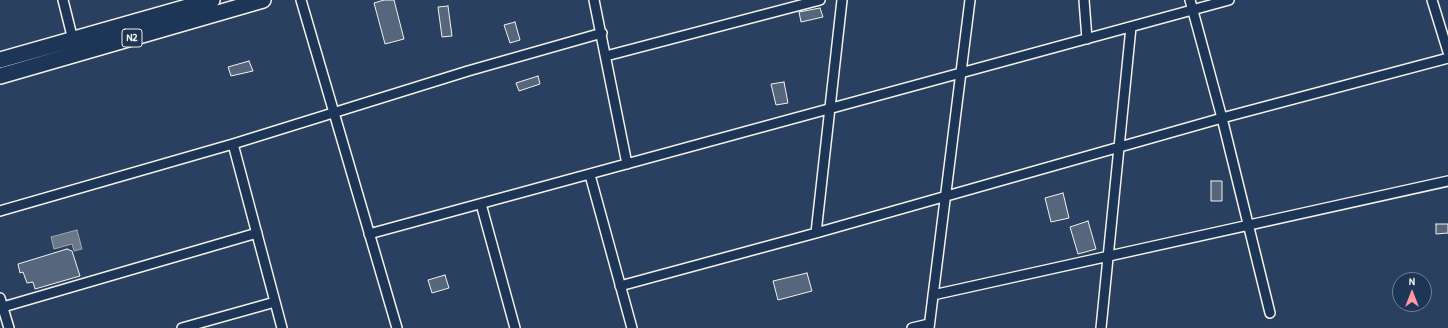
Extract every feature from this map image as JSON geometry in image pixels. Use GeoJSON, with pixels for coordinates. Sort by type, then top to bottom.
{"type":"FeatureCollection","features":[{"type":"Feature","properties":{"kind":"highway","name":"N2"},"geometry":{"type":"LineString","coordinates":[[0,60],[212,0]]}},
{"type":"Feature","properties":{"kind":"highway","name":"N2"},"geometry":{"type":"LineString","coordinates":[[0,76],[263,0]]}},
{"type":"Feature","properties":{"kind":"street"},"geometry":{"type":"LineString","coordinates":[[63,0],[73,40]]}},
{"type":"Feature","properties":{"kind":"street"},"geometry":{"type":"LineString","coordinates":[[301,0],[397,328]]}},
{"type":"Feature","properties":{"kind":"street"},"geometry":{"type":"LineString","coordinates":[[594,0],[602,33],[627,164]]}},
{"type":"Feature","properties":{"kind":"street"},"geometry":{"type":"LineString","coordinates":[[606,56],[820,0]]}},
{"type":"Feature","properties":{"kind":"street"},"geometry":{"type":"LineString","coordinates":[[816,233],[842,0]]}},
{"type":"Feature","properties":{"kind":"street"},"geometry":{"type":"LineString","coordinates":[[912,328],[929,326],[970,0]]}},
{"type":"Feature","properties":{"kind":"street"},"geometry":{"type":"LineString","coordinates":[[1084,0],[1086,39]]}},
{"type":"Feature","properties":{"kind":"street"},"geometry":{"type":"LineString","coordinates":[[1190,0],[1222,118],[1270,313]]}},
{"type":"Feature","properties":{"kind":"street"},"geometry":{"type":"LineString","coordinates":[[369,234],[829,110],[960,72],[1230,0]]}},
{"type":"Feature","properties":{"kind":"street"},"geometry":{"type":"LineString","coordinates":[[1432,0],[1448,52]]}},
{"type":"Feature","properties":{"kind":"street"},"geometry":{"type":"LineString","coordinates":[[1101,328],[1131,27]]}},
{"type":"Feature","properties":{"kind":"street"},"geometry":{"type":"LineString","coordinates":[[0,210],[233,144],[468,71],[602,33]]}},
{"type":"Feature","properties":{"kind":"street"},"geometry":{"type":"LineString","coordinates":[[620,286],[816,233],[1222,118],[1448,58]]}},
{"type":"Feature","properties":{"kind":"street"},"geometry":{"type":"LineString","coordinates":[[233,144],[282,328]]}},
{"type":"Feature","properties":{"kind":"street"},"geometry":{"type":"LineString","coordinates":[[590,175],[632,328]]}},
{"type":"Feature","properties":{"kind":"street"},"geometry":{"type":"LineString","coordinates":[[933,294],[1448,181]]}},
{"type":"Feature","properties":{"kind":"street"},"geometry":{"type":"LineString","coordinates":[[481,204],[515,328]]}},
{"type":"Feature","properties":{"kind":"street"},"geometry":{"type":"LineString","coordinates":[[9,328],[1,303],[257,233]]}},
{"type":"Feature","properties":{"kind":"street"},"geometry":{"type":"LineString","coordinates":[[182,328],[275,302]]}},
{"type":"Feature","properties":{"kind":"water"},"geometry":{"type":"Polygon","coordinates":[[[77,230],[82,249],[74,251],[72,244],[54,249],[51,237],[77,230]]]}},
{"type":"Feature","properties":{"kind":"building"},"geometry":{"type":"Polygon","coordinates":[[[384,0],[394,0],[404,39],[385,44],[374,3],[384,0]]]}},
{"type":"Feature","properties":{"kind":"building"},"geometry":{"type":"Polygon","coordinates":[[[448,6],[452,36],[442,37],[438,7],[448,6]]]}},
{"type":"Feature","properties":{"kind":"building"},"geometry":{"type":"Polygon","coordinates":[[[820,8],[823,17],[801,22],[799,12],[820,8]]]}},
{"type":"Feature","properties":{"kind":"building"},"geometry":{"type":"Polygon","coordinates":[[[515,22],[520,40],[510,43],[504,25],[515,22]]]}},
{"type":"Feature","properties":{"kind":"building"},"geometry":{"type":"Polygon","coordinates":[[[249,61],[253,71],[231,76],[228,67],[249,61]]]}},
{"type":"Feature","properties":{"kind":"building"},"geometry":{"type":"Polygon","coordinates":[[[538,76],[540,84],[519,91],[516,83],[538,76]]]}},
{"type":"Feature","properties":{"kind":"building"},"geometry":{"type":"Polygon","coordinates":[[[784,82],[788,103],[776,105],[771,84],[784,82]]]}},
{"type":"Feature","properties":{"kind":"building"},"geometry":{"type":"Polygon","coordinates":[[[1211,181],[1222,181],[1222,201],[1211,201],[1211,181]]]}},
{"type":"Feature","properties":{"kind":"building"},"geometry":{"type":"Polygon","coordinates":[[[1063,193],[1069,218],[1051,222],[1045,198],[1063,193]]]}},
{"type":"Feature","properties":{"kind":"building"},"geometry":{"type":"Polygon","coordinates":[[[1088,221],[1096,249],[1078,254],[1070,227],[1088,221]]]}},
{"type":"Feature","properties":{"kind":"building"},"geometry":{"type":"Polygon","coordinates":[[[1436,224],[1448,224],[1448,233],[1436,234],[1436,224]]]}},
{"type":"Feature","properties":{"kind":"building"},"geometry":{"type":"Polygon","coordinates":[[[67,249],[72,251],[80,276],[35,289],[33,282],[27,283],[23,272],[20,273],[18,264],[67,249]]]}},
{"type":"Feature","properties":{"kind":"building"},"geometry":{"type":"Polygon","coordinates":[[[807,273],[812,291],[778,300],[773,281],[807,273]]]}},
{"type":"Feature","properties":{"kind":"building"},"geometry":{"type":"Polygon","coordinates":[[[445,275],[449,288],[432,293],[428,280],[445,275]]]}}]}
